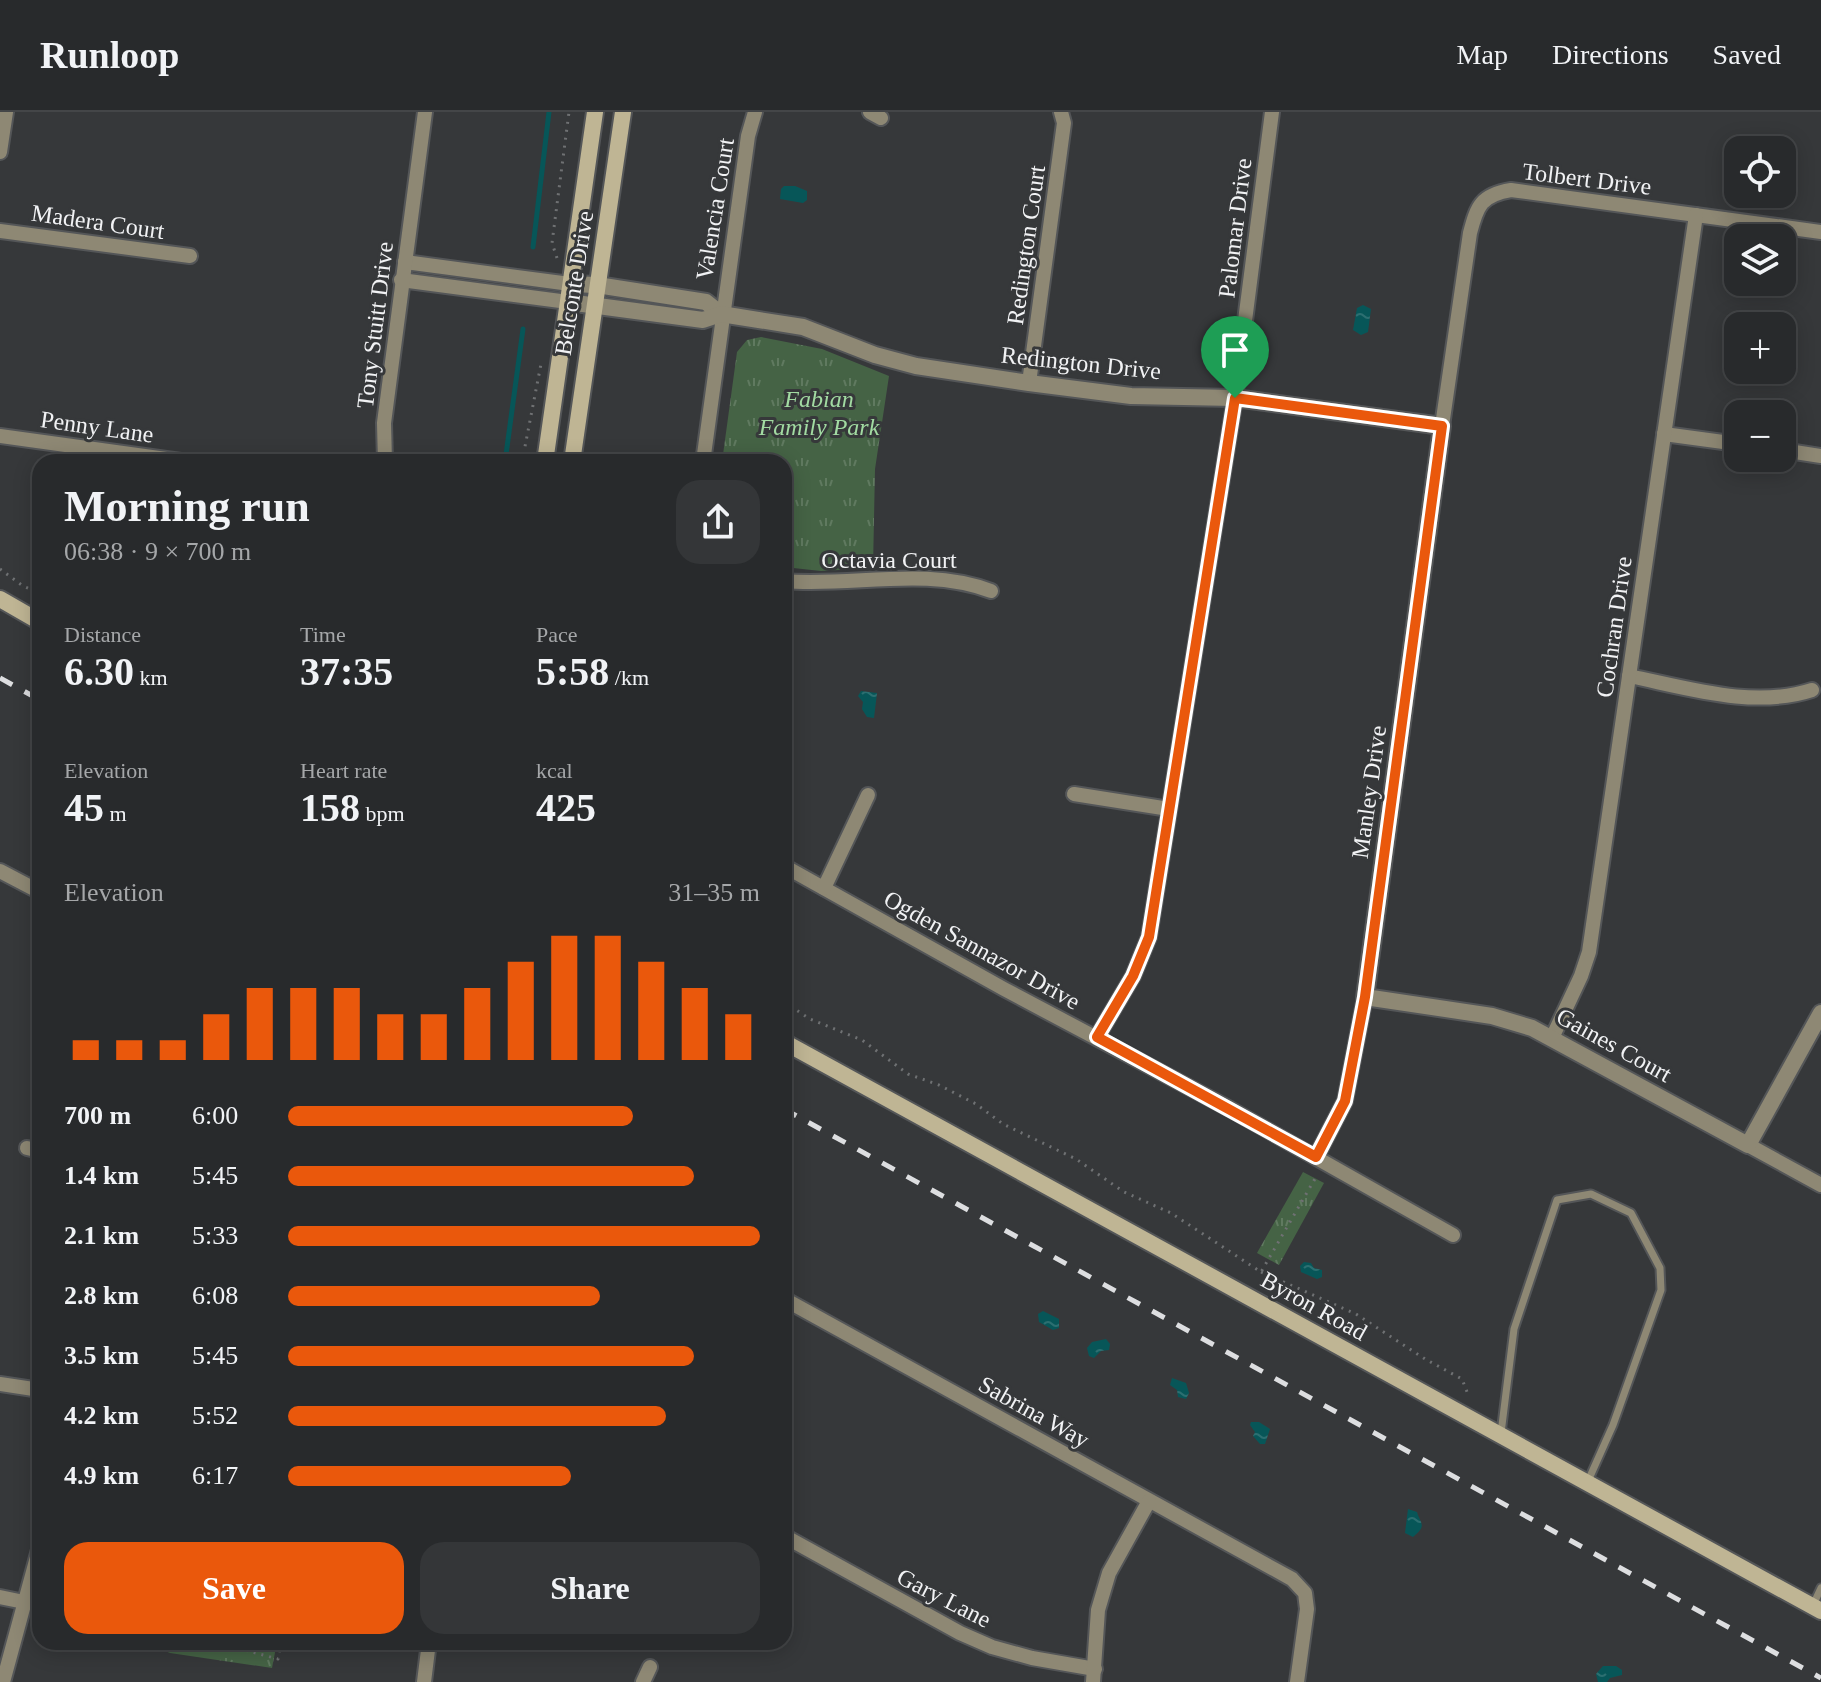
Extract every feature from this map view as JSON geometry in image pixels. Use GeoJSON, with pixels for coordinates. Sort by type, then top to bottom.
{"type":"FeatureCollection","features":[{"type":"Feature","properties":{"kind":"main road","name":"Belconte Drive"},"geometry":{"type":"LineString","coordinates":[[546,454],[595,112]]}},
{"type":"Feature","properties":{"kind":"main road","name":"Belconte Drive"},"geometry":{"type":"LineString","coordinates":[[573,454],[623,112]]}},
{"type":"Feature","properties":{"kind":"main road"},"geometry":{"type":"LineString","coordinates":[[0,599],[32,617]]}},
{"type":"Feature","properties":{"kind":"main road","name":"Byron Road"},"geometry":{"type":"LineString","coordinates":[[792,1046],[1817,1609]]}},
{"type":"Feature","properties":{"kind":"street"},"geometry":{"type":"LineString","coordinates":[[1,145],[6,112]]}},
{"type":"Feature","properties":{"kind":"street","name":"Tony Stuitt Drive"},"geometry":{"type":"LineString","coordinates":[[385,454],[384,423],[425,112]]}},
{"type":"Feature","properties":{"kind":"street","name":"Valencia Court"},"geometry":{"type":"LineString","coordinates":[[704,454],[721,314],[748,136],[755,112]]}},
{"type":"Feature","properties":{"kind":"street","name":"Redington Court"},"geometry":{"type":"LineString","coordinates":[[1029,383],[1064,123],[1061,112]]}},
{"type":"Feature","properties":{"kind":"street","name":"Palomar Drive"},"geometry":{"type":"LineString","coordinates":[[1097,1037],[1133,976],[1149,937],[1235,398],[1272,112]]}},
{"type":"Feature","properties":{"kind":"street","name":"Tolbert Drive"},"geometry":{"type":"LineString","coordinates":[[1442,426],[1470,233],[1477,207],[1483,200],[1511,190],[1821,232]]}},
{"type":"Feature","properties":{"kind":"street","name":"Cochran Drive"},"geometry":{"type":"LineString","coordinates":[[1552,1038],[1589,952],[1696,215]]}},
{"type":"Feature","properties":{"kind":"street","name":"Madera Court"},"geometry":{"type":"LineString","coordinates":[[0,231],[190,256]]}},
{"type":"Feature","properties":{"kind":"street","name":"Redington Drive"},"geometry":{"type":"LineString","coordinates":[[405,262],[597,285],[706,302],[721,314]]}},
{"type":"Feature","properties":{"kind":"street","name":"Redington Drive"},"geometry":{"type":"LineString","coordinates":[[401,280],[703,320],[721,314],[803,327],[875,355],[916,366],[1029,383],[1131,396],[1235,398],[1442,426]]}},
{"type":"Feature","properties":{"kind":"street","name":"Manley Drive"},"geometry":{"type":"LineString","coordinates":[[1321,1160],[1345,1101],[1365,997],[1442,426]]}},
{"type":"Feature","properties":{"kind":"street"},"geometry":{"type":"LineString","coordinates":[[1664,434],[1724,442]]}},
{"type":"Feature","properties":{"kind":"street","name":"Penny Lane"},"geometry":{"type":"LineString","coordinates":[[0,436],[130,454]]}},
{"type":"Feature","properties":{"kind":"street"},"geometry":{"type":"LineString","coordinates":[[1796,452],[1821,456]]}},
{"type":"Feature","properties":{"kind":"street","name":"Octavia Court"},"geometry":{"type":"LineString","coordinates":[[792,581],[854,583],[935,578],[967,582],[991,591]]}},
{"type":"Feature","properties":{"kind":"street"},"geometry":{"type":"LineString","coordinates":[[1629,676],[1699,690],[1768,698],[1812,690]]}},
{"type":"Feature","properties":{"kind":"street"},"geometry":{"type":"LineString","coordinates":[[1074,794],[1169,809]]}},
{"type":"Feature","properties":{"kind":"street"},"geometry":{"type":"LineString","coordinates":[[824,888],[868,795]]}},
{"type":"Feature","properties":{"kind":"street","name":"Ogden Sannazor Drive"},"geometry":{"type":"LineString","coordinates":[[792,870],[1453,1235]]}},
{"type":"Feature","properties":{"kind":"street"},"geometry":{"type":"LineString","coordinates":[[0,871],[32,888]]}},
{"type":"Feature","properties":{"kind":"street","name":"Gaines Court"},"geometry":{"type":"LineString","coordinates":[[1365,997],[1492,1016],[1532,1028],[1821,1185]]}},
{"type":"Feature","properties":{"kind":"street"},"geometry":{"type":"LineString","coordinates":[[1748,1145],[1821,1013]]}},
{"type":"Feature","properties":{"kind":"street","name":"Sabrina Way"},"geometry":{"type":"LineString","coordinates":[[792,1303],[1292,1579],[1305,1593],[1307,1609],[1297,1682]]}},
{"type":"Feature","properties":{"kind":"street"},"geometry":{"type":"LineString","coordinates":[[0,1384],[32,1389]]}},
{"type":"Feature","properties":{"kind":"street"},"geometry":{"type":"LineString","coordinates":[[1094,1675],[1098,1610],[1109,1573],[1149,1501]]}},
{"type":"Feature","properties":{"kind":"street","name":"Gary Lane"},"geometry":{"type":"LineString","coordinates":[[792,1540],[960,1633],[992,1647],[1094,1675]]}},
{"type":"Feature","properties":{"kind":"street"},"geometry":{"type":"LineString","coordinates":[[3,1682],[32,1574]]}},
{"type":"Feature","properties":{"kind":"street"},"geometry":{"type":"LineString","coordinates":[[0,1597],[24,1602]]}},
{"type":"Feature","properties":{"kind":"street"},"geometry":{"type":"LineString","coordinates":[[424,1682],[428,1650]]}},
{"type":"Feature","properties":{"kind":"street"},"geometry":{"type":"LineString","coordinates":[[643,1682],[650,1667]]}},
{"type":"Feature","properties":{"kind":"lane"},"geometry":{"type":"LineString","coordinates":[[1501,1435],[1514,1329],[1557,1200],[1591,1194],[1631,1213],[1660,1268],[1661,1290],[1613,1425],[1587,1483]]}},
{"type":"Feature","properties":{"kind":"lane"},"geometry":{"type":"LineString","coordinates":[[1817,1609],[1821,1588]]}},
{"type":"Feature","properties":{"kind":"path"},"geometry":{"type":"LineString","coordinates":[[0,569],[32,590]]}},
{"type":"Feature","properties":{"kind":"path"},"geometry":{"type":"LineString","coordinates":[[792,1007],[810,1019],[862,1040],[908,1074],[963,1097],[1003,1124],[1076,1159],[1124,1192],[1171,1213],[1261,1272],[1356,1314],[1462,1379],[1479,1424]]}},
{"type":"Feature","properties":{"kind":"path"},"geometry":{"type":"LineString","coordinates":[[1261,1272],[1321,1160]]}},
{"type":"Feature","properties":{"kind":"path"},"geometry":{"type":"LineString","coordinates":[[245,1650],[278,1659],[280,1650]]}},
{"type":"Feature","properties":{"kind":"green space","name":"Fabian Family Park"},"geometry":{"type":"Polygon","coordinates":[[[761,337],[822,349],[889,376],[875,469],[873,568],[821,571],[792,568],[792,454],[723,454],[737,352],[747,340],[761,337]]]}},
{"type":"Feature","properties":{"kind":"green space"},"geometry":{"type":"Polygon","coordinates":[[[1303,1172],[1324,1183],[1279,1265],[1257,1253],[1303,1172]]]}},
{"type":"Feature","properties":{"kind":"green space"},"geometry":{"type":"Polygon","coordinates":[[[163,1650],[275,1650],[272,1668],[163,1650]]]}},
{"type":"Feature","properties":{"kind":"water"},"geometry":{"type":"Polygon","coordinates":[[[784,186],[807,191],[807,200],[803,203],[780,199],[784,186]]]}},
{"type":"Feature","properties":{"kind":"water"},"geometry":{"type":"Polygon","coordinates":[[[1363,305],[1371,309],[1368,332],[1361,335],[1353,330],[1357,308],[1363,305]]]}},
{"type":"Feature","properties":{"kind":"water"},"geometry":{"type":"Polygon","coordinates":[[[861,691],[877,693],[874,718],[867,717],[862,709],[863,702],[858,696],[861,691]]]}},
{"type":"Feature","properties":{"kind":"water"},"geometry":{"type":"Polygon","coordinates":[[[1304,1262],[1322,1270],[1322,1277],[1317,1279],[1301,1272],[1300,1266],[1304,1262]]]}},
{"type":"Feature","properties":{"kind":"water"},"geometry":{"type":"Polygon","coordinates":[[[1043,1311],[1059,1319],[1059,1328],[1053,1330],[1039,1322],[1038,1314],[1043,1311]]]}},
{"type":"Feature","properties":{"kind":"water"},"geometry":{"type":"Polygon","coordinates":[[[1106,1339],[1110,1344],[1109,1350],[1101,1351],[1094,1358],[1089,1356],[1087,1348],[1092,1342],[1106,1339]]]}},
{"type":"Feature","properties":{"kind":"water"},"geometry":{"type":"Polygon","coordinates":[[[1172,1378],[1186,1383],[1189,1393],[1186,1399],[1178,1397],[1177,1390],[1170,1385],[1172,1378]]]}},
{"type":"Feature","properties":{"kind":"water"},"geometry":{"type":"Polygon","coordinates":[[[1251,1422],[1259,1422],[1270,1429],[1265,1444],[1260,1444],[1253,1436],[1255,1432],[1251,1422]]]}},
{"type":"Feature","properties":{"kind":"water"},"geometry":{"type":"Polygon","coordinates":[[[1408,1509],[1417,1512],[1422,1525],[1413,1537],[1405,1533],[1408,1509]]]}},
{"type":"Feature","properties":{"kind":"water"},"geometry":{"type":"Polygon","coordinates":[[[1603,1666],[1616,1666],[1622,1670],[1622,1675],[1607,1682],[1598,1682],[1596,1674],[1603,1666]]]}},
{"type":"Feature","properties":{"kind":"waterway"},"geometry":{"type":"LineString","coordinates":[[533,247],[549,112]]}},
{"type":"Feature","properties":{"kind":"waterway"},"geometry":{"type":"LineString","coordinates":[[506,454],[523,329]]}},
{"type":"Feature","properties":{"kind":"railway"},"geometry":{"type":"LineString","coordinates":[[0,678],[32,696]]}},
{"type":"Feature","properties":{"kind":"railway"},"geometry":{"type":"LineString","coordinates":[[792,1113],[1821,1678]]}},
{"type":"Feature","properties":{"kind":"route"},"geometry":{"type":"LineString","coordinates":[[1235,398],[1442,426],[1365,997],[1345,1101],[1316,1157],[1097,1037],[1133,976],[1149,937],[1235,398]]}}]}
